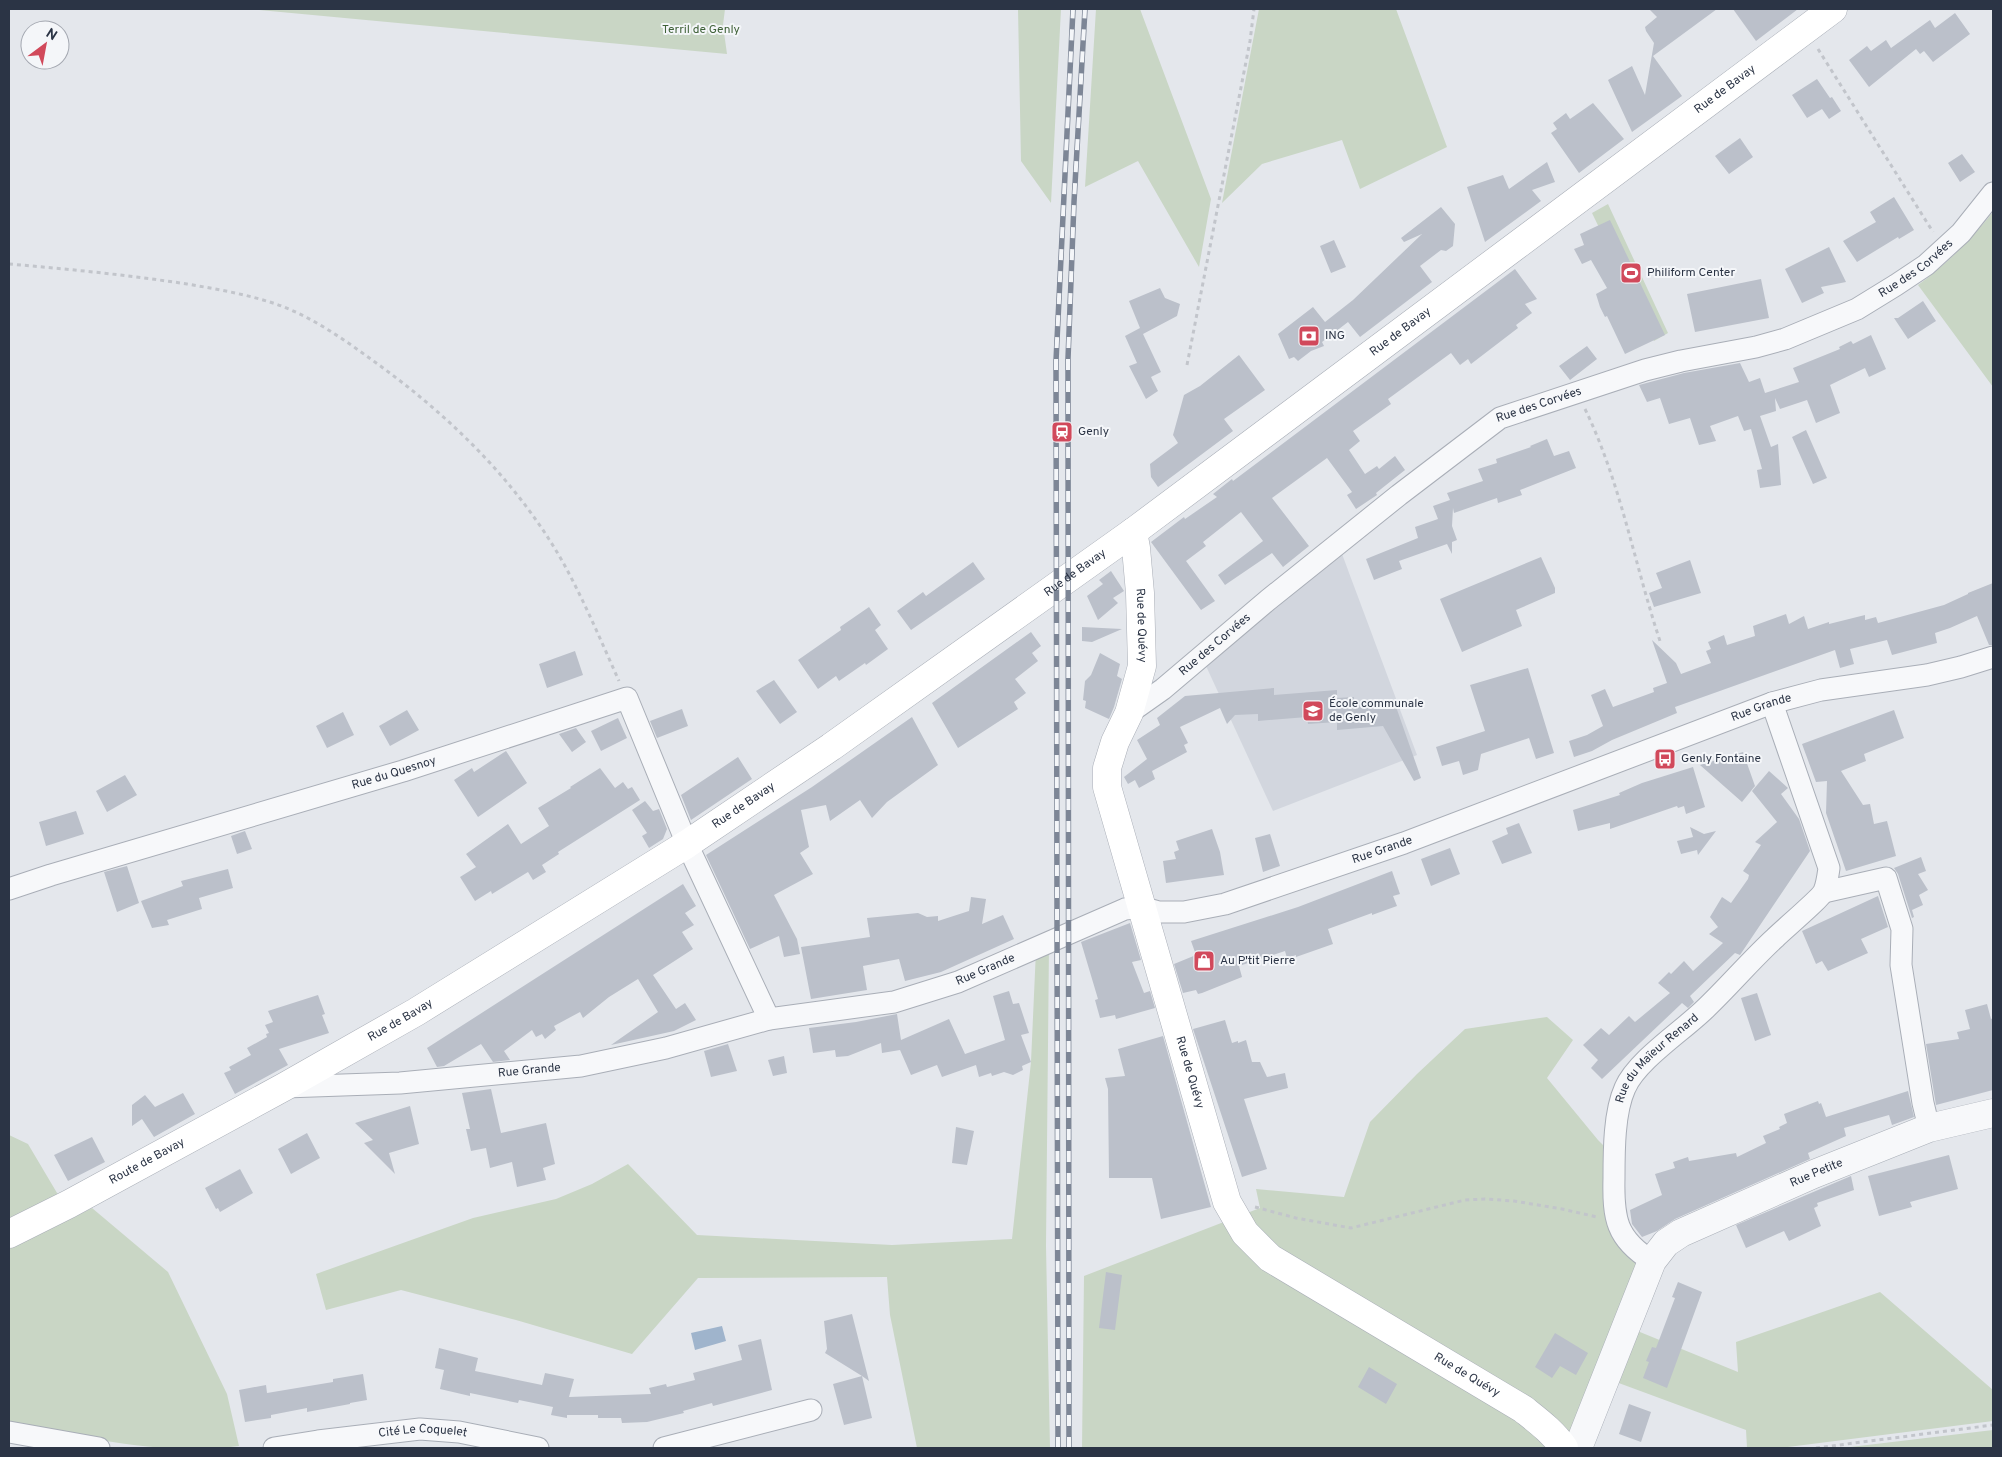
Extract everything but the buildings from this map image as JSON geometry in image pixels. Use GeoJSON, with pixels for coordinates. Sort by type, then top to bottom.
{"type":"FeatureCollection","features":[{"type":"Feature","properties":{"kind":"main road","name":"Rue de Bavay"},"geometry":{"type":"LineString","coordinates":[[284,1088],[416,1012],[687,844],[831,747],[1133,532],[1833,9]]}},
{"type":"Feature","properties":{"kind":"main road","name":"Rue de Quévy"},"geometry":{"type":"LineString","coordinates":[[1133,532],[1140,593],[1142,666],[1129,713],[1107,768],[1107,787],[1227,1202],[1245,1233],[1270,1258],[1523,1409],[1543,1424],[1564,1448]]}},
{"type":"Feature","properties":{"kind":"main road","name":"Route de Bavay"},"geometry":{"type":"LineString","coordinates":[[9,1234],[77,1200],[284,1088]]}},
{"type":"Feature","properties":{"kind":"street","name":"Rue des Corvées"},"geometry":{"type":"LineString","coordinates":[[1129,713],[1163,688],[1268,600],[1500,418],[1645,370],[1681,361],[1749,349],[1785,339],[1857,309],[1926,265],[1961,232],[1993,193]]}},
{"type":"Feature","properties":{"kind":"street","name":"Rue Grande"},"geometry":{"type":"LineString","coordinates":[[284,1088],[400,1083],[581,1066],[666,1048],[769,1019],[894,1002],[958,982],[1125,909],[1141,906],[1159,912],[1184,912],[1234,901],[1413,840],[1772,703],[1821,690],[1927,675],[1993,657]]}},
{"type":"Feature","properties":{"kind":"street"},"geometry":{"type":"LineString","coordinates":[[627,698],[687,844],[769,1019]]}},
{"type":"Feature","properties":{"kind":"street","name":"Rue du Quesnoy"},"geometry":{"type":"LineString","coordinates":[[9,889],[394,774],[627,698]]}},
{"type":"Feature","properties":{"kind":"street"},"geometry":{"type":"LineString","coordinates":[[1772,703],[1829,868],[1824,892],[1886,878],[1902,929],[1901,965],[1923,1103],[1929,1128]]}},
{"type":"Feature","properties":{"kind":"street","name":"Rue du Maïeur Renard"},"geometry":{"type":"LineString","coordinates":[[1652,1261],[1636,1251],[1624,1236],[1617,1221],[1613,1188],[1616,1122],[1625,1087],[1644,1062],[1706,1008],[1761,950],[1824,892]]}},
{"type":"Feature","properties":{"kind":"street","name":"Rue Petite"},"geometry":{"type":"LineString","coordinates":[[1652,1261],[1666,1243],[1688,1230],[1814,1174],[1929,1128],[1993,1112]]}},
{"type":"Feature","properties":{"kind":"street"},"geometry":{"type":"LineString","coordinates":[[1578,1448],[1652,1261]]}},
{"type":"Feature","properties":{"kind":"street"},"geometry":{"type":"LineString","coordinates":[[664,1448],[811,1410]]}},
{"type":"Feature","properties":{"kind":"street","name":"Cité Le Coquelet"},"geometry":{"type":"LineString","coordinates":[[274,1448],[318,1440],[368,1442],[420,1429],[459,1432],[538,1448]]}},
{"type":"Feature","properties":{"kind":"street"},"geometry":{"type":"LineString","coordinates":[[9,1432],[100,1448]]}},
{"type":"Feature","properties":{"kind":"path"},"geometry":{"type":"LineString","coordinates":[[1187,365],[1250,41],[1254,9]]}},
{"type":"Feature","properties":{"kind":"path"},"geometry":{"type":"LineString","coordinates":[[1816,46],[1944,249]]}},
{"type":"Feature","properties":{"kind":"path"},"geometry":{"type":"LineString","coordinates":[[9,264],[110,273],[211,288],[248,296],[292,310],[320,324],[352,345],[421,397],[448,420],[474,445],[528,509],[565,566],[627,698]]}},
{"type":"Feature","properties":{"kind":"path"},"geometry":{"type":"LineString","coordinates":[[1577,392],[1591,423],[1621,507],[1662,644]]}},
{"type":"Feature","properties":{"kind":"path"},"geometry":{"type":"LineString","coordinates":[[1227,1202],[1261,1208],[1324,1224],[1351,1228],[1465,1200],[1486,1199],[1562,1208],[1617,1221]]}},
{"type":"Feature","properties":{"kind":"path"},"geometry":{"type":"LineString","coordinates":[[1816,1448],[1993,1425]]}},
{"type":"Feature","properties":{"kind":"shaded area","name":"École communale de Genly"},"geometry":{"type":"Polygon","coordinates":[[[1342,554],[1417,755],[1273,811],[1206,666],[1342,554]]]}},
{"type":"Feature","properties":{"kind":"green space","name":"Terril de Genly"},"geometry":{"type":"Polygon","coordinates":[[[248,9],[725,9],[723,25],[727,54],[248,9]]]}},
{"type":"Feature","properties":{"kind":"green space"},"geometry":{"type":"Polygon","coordinates":[[[1018,9],[1061,9],[1051,203],[1021,161],[1018,9]]]}},
{"type":"Feature","properties":{"kind":"green space"},"geometry":{"type":"Polygon","coordinates":[[[1096,9],[1140,9],[1211,199],[1199,267],[1138,161],[1085,187],[1096,9]]]}},
{"type":"Feature","properties":{"kind":"green space"},"geometry":{"type":"Polygon","coordinates":[[[1259,9],[1396,9],[1447,147],[1360,189],[1342,140],[1262,164],[1222,203],[1259,9]]]}},
{"type":"Feature","properties":{"kind":"green space","name":"Philiform Center"},"geometry":{"type":"Polygon","coordinates":[[[1608,204],[1668,333],[1654,341],[1592,213],[1608,204]]]}},
{"type":"Feature","properties":{"kind":"green space"},"geometry":{"type":"Polygon","coordinates":[[[1993,212],[1993,387],[1918,285],[1958,251],[1993,212]]]}},
{"type":"Feature","properties":{"kind":"green space"},"geometry":{"type":"Polygon","coordinates":[[[1049,945],[1046,1246],[1050,1448],[917,1448],[890,1315],[887,1277],[698,1278],[632,1354],[516,1320],[401,1290],[326,1310],[316,1274],[473,1218],[556,1199],[592,1184],[628,1164],[697,1235],[892,1245],[1012,1239],[1031,1062],[1036,950],[1049,945]]]}},
{"type":"Feature","properties":{"kind":"green space"},"geometry":{"type":"Polygon","coordinates":[[[1547,1017],[1573,1040],[1547,1078],[1598,1140],[1614,1156],[1617,1221],[1652,1261],[1578,1448],[1082,1448],[1084,1276],[1260,1208],[1256,1189],[1344,1197],[1370,1122],[1465,1029],[1547,1017]]]}},
{"type":"Feature","properties":{"kind":"green space"},"geometry":{"type":"Polygon","coordinates":[[[9,1135],[28,1144],[60,1198],[9,1223],[9,1135]]]}},
{"type":"Feature","properties":{"kind":"green space"},"geometry":{"type":"Polygon","coordinates":[[[92,1208],[168,1272],[227,1394],[239,1446],[181,1449],[152,1447],[9,1424],[9,1249],[92,1208]]]}},
{"type":"Feature","properties":{"kind":"green space"},"geometry":{"type":"Polygon","coordinates":[[[1880,1292],[1993,1390],[1993,1421],[1780,1448],[1747,1448],[1746,1430],[1616,1382],[1635,1330],[1738,1372],[1736,1342],[1880,1292]]]}},
{"type":"Feature","properties":{"kind":"green space"},"geometry":{"type":"Polygon","coordinates":[[[1993,1430],[1993,1448],[1842,1448],[1993,1430]]]}},
{"type":"Feature","properties":{"kind":"water"},"geometry":{"type":"Polygon","coordinates":[[[722,1326],[726,1341],[695,1350],[691,1333],[722,1326]]]}},
{"type":"Feature","properties":{"kind":"railway"},"geometry":{"type":"LineString","coordinates":[[1058,1448],[1056,361],[1073,9]]}},
{"type":"Feature","properties":{"kind":"railway"},"geometry":{"type":"LineString","coordinates":[[1069,1448],[1068,359],[1074,202],[1085,9]]}},
{"type":"Feature","properties":{"kind":"place","name":"Philiform Center"},"geometry":{"type":"Point","coordinates":[1631,273]}},
{"type":"Feature","properties":{"kind":"place","name":"ING"},"geometry":{"type":"Point","coordinates":[1309,336]}},
{"type":"Feature","properties":{"kind":"place","name":"Genly"},"geometry":{"type":"Point","coordinates":[1062,432]}},
{"type":"Feature","properties":{"kind":"place","name":"École communale de Genly"},"geometry":{"type":"Point","coordinates":[1313,711]}},
{"type":"Feature","properties":{"kind":"place","name":"Genly Fontaine"},"geometry":{"type":"Point","coordinates":[1665,759]}},
{"type":"Feature","properties":{"kind":"place","name":"Au P'tit Pierre"},"geometry":{"type":"Point","coordinates":[1204,961]}}]}
